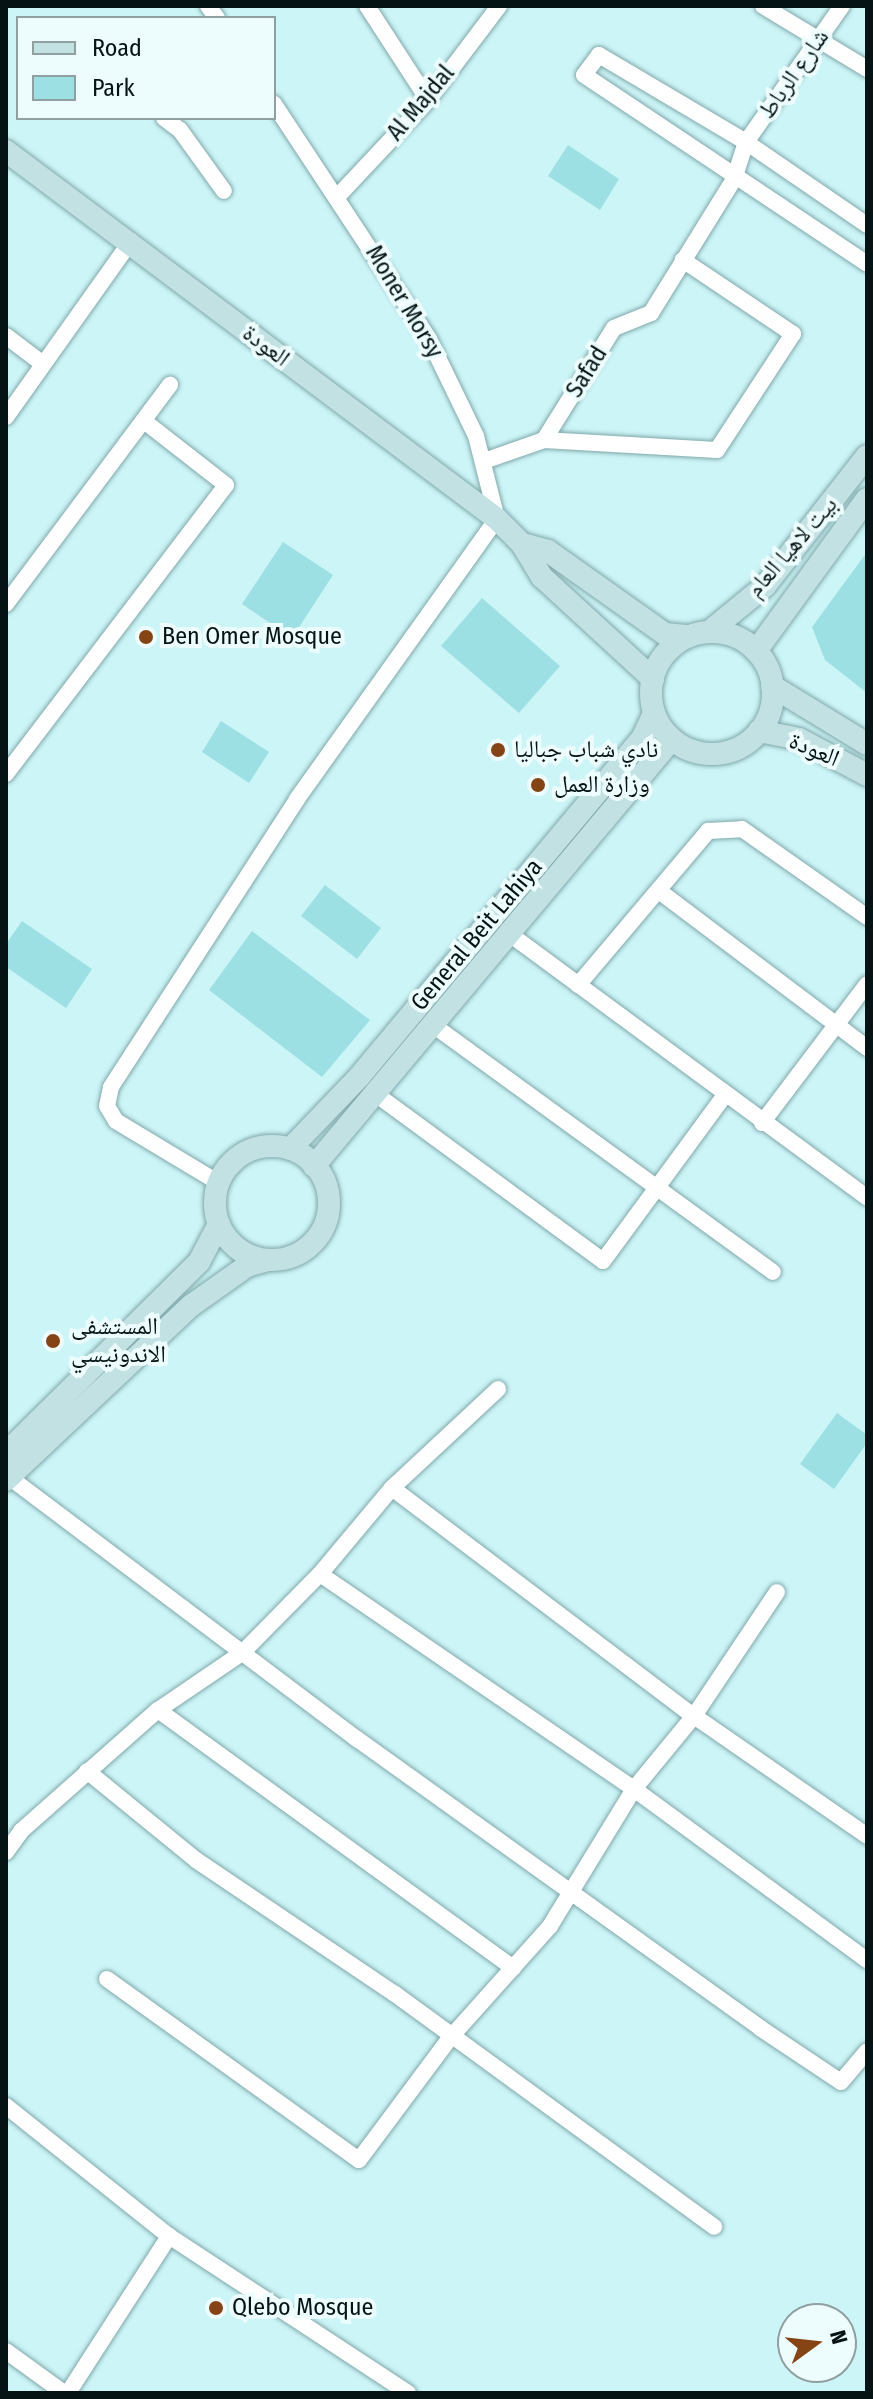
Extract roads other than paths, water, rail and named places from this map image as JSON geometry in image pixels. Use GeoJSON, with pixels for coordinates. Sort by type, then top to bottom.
{"type":"FeatureCollection","features":[{"type":"Feature","properties":{"kind":"main road","name":"العودة"},"geometry":{"type":"LineString","coordinates":[[6,151],[131,241],[497,519],[522,544],[542,577],[653,679]]}},
{"type":"Feature","properties":{"kind":"main road","name":"بيت لاهيا العام"},"geometry":{"type":"LineString","coordinates":[[699,634],[765,586],[867,456]]}},
{"type":"Feature","properties":{"kind":"main road","name":"بيت لاهيا العام"},"geometry":{"type":"LineString","coordinates":[[756,651],[867,499]]}},
{"type":"Feature","properties":{"kind":"main road","name":"العودة"},"geometry":{"type":"LineString","coordinates":[[522,544],[548,551],[665,634],[699,634]]}},
{"type":"Feature","properties":{"kind":"main road"},"geometry":{"type":"LineString","coordinates":[[699,634],[730,635],[756,651],[772,686],[772,705],[759,731],[736,749],[717,754],[688,749],[672,739],[654,713],[653,679],[663,655],[699,634]]}},
{"type":"Feature","properties":{"kind":"main road","name":"العودة"},"geometry":{"type":"LineString","coordinates":[[772,686],[867,744]]}},
{"type":"Feature","properties":{"kind":"main road","name":"General Beit Lahiya"},"geometry":{"type":"LineString","coordinates":[[290,1149],[359,1077],[643,737],[654,713]]}},
{"type":"Feature","properties":{"kind":"main road","name":"العودة"},"geometry":{"type":"LineString","coordinates":[[759,731],[799,739],[867,775]]}},
{"type":"Feature","properties":{"kind":"main road","name":"General Beit Lahiya"},"geometry":{"type":"LineString","coordinates":[[314,1166],[377,1095],[672,739]]}},
{"type":"Feature","properties":{"kind":"main road"},"geometry":{"type":"LineString","coordinates":[[6,1453],[199,1262],[219,1224],[219,1183],[230,1164],[247,1152],[269,1146],[290,1149],[314,1166],[328,1199],[324,1225],[299,1253],[247,1266],[192,1305],[7,1478]]}},
{"type":"Feature","properties":{"kind":"main road"},"geometry":{"type":"LineString","coordinates":[[219,1224],[239,1250],[268,1260]]}},
{"type":"Feature","properties":{"kind":"street"},"geometry":{"type":"LineString","coordinates":[[367,6],[428,100]]}},
{"type":"Feature","properties":{"kind":"street","name":"Al Majdal"},"geometry":{"type":"LineString","coordinates":[[338,196],[428,100],[499,6]]}},
{"type":"Feature","properties":{"kind":"street"},"geometry":{"type":"LineString","coordinates":[[763,6],[821,38],[867,69]]}},
{"type":"Feature","properties":{"kind":"street","name":"شارع الرباط"},"geometry":{"type":"LineString","coordinates":[[746,142],[842,6]]}},
{"type":"Feature","properties":{"kind":"street"},"geometry":{"type":"LineString","coordinates":[[867,225],[746,142],[599,55],[584,75],[734,179],[867,264]]}},
{"type":"Feature","properties":{"kind":"street","name":"Moner Morsy"},"geometry":{"type":"LineString","coordinates":[[276,107],[338,196],[429,339],[484,461],[497,519]]}},
{"type":"Feature","properties":{"kind":"street"},"geometry":{"type":"LineString","coordinates":[[167,120],[180,130],[224,191]]}},
{"type":"Feature","properties":{"kind":"street","name":"Safad"},"geometry":{"type":"LineString","coordinates":[[544,440],[614,328],[651,313],[734,179],[746,142]]}},
{"type":"Feature","properties":{"kind":"street"},"geometry":{"type":"LineString","coordinates":[[6,417],[131,241]]}},
{"type":"Feature","properties":{"kind":"street"},"geometry":{"type":"LineString","coordinates":[[484,461],[544,440],[717,450],[793,334],[683,260]]}},
{"type":"Feature","properties":{"kind":"street"},"geometry":{"type":"LineString","coordinates":[[6,336],[43,364]]}},
{"type":"Feature","properties":{"kind":"street"},"geometry":{"type":"LineString","coordinates":[[6,604],[170,385]]}},
{"type":"Feature","properties":{"kind":"street"},"geometry":{"type":"LineString","coordinates":[[6,774],[226,485],[144,421]]}},
{"type":"Feature","properties":{"kind":"street"},"geometry":{"type":"LineString","coordinates":[[219,1183],[116,1121],[107,1106],[111,1087],[297,799],[497,519]]}},
{"type":"Feature","properties":{"kind":"street"},"geometry":{"type":"LineString","coordinates":[[578,985],[708,831],[742,829],[867,917]]}},
{"type":"Feature","properties":{"kind":"street"},"geometry":{"type":"LineString","coordinates":[[659,891],[867,1048]]}},
{"type":"Feature","properties":{"kind":"street"},"geometry":{"type":"LineString","coordinates":[[511,935],[724,1096],[867,1197]]}},
{"type":"Feature","properties":{"kind":"street"},"geometry":{"type":"LineString","coordinates":[[762,1123],[867,984]]}},
{"type":"Feature","properties":{"kind":"street"},"geometry":{"type":"LineString","coordinates":[[433,1025],[660,1185],[773,1272]]}},
{"type":"Feature","properties":{"kind":"street"},"geometry":{"type":"LineString","coordinates":[[377,1095],[603,1261],[724,1096]]}},
{"type":"Feature","properties":{"kind":"street"},"geometry":{"type":"LineString","coordinates":[[6,1852],[21,1831],[158,1710],[242,1653],[320,1574],[392,1488],[498,1389]]}},
{"type":"Feature","properties":{"kind":"street"},"geometry":{"type":"LineString","coordinates":[[7,1478],[158,1584],[242,1653],[568,1890],[841,2082],[867,2051]]}},
{"type":"Feature","properties":{"kind":"street"},"geometry":{"type":"LineString","coordinates":[[392,1488],[694,1716],[867,1836]]}},
{"type":"Feature","properties":{"kind":"street"},"geometry":{"type":"LineString","coordinates":[[320,1574],[634,1789],[867,1960]]}},
{"type":"Feature","properties":{"kind":"street"},"geometry":{"type":"LineString","coordinates":[[107,1979],[359,2160],[450,2038],[550,1926],[568,1890],[634,1789],[694,1716],[777,1592]]}},
{"type":"Feature","properties":{"kind":"street"},"geometry":{"type":"LineString","coordinates":[[158,1710],[513,1968]]}},
{"type":"Feature","properties":{"kind":"street"},"geometry":{"type":"LineString","coordinates":[[87,1771],[196,1860],[395,1994],[450,2038],[714,2227]]}},
{"type":"Feature","properties":{"kind":"street"},"geometry":{"type":"LineString","coordinates":[[6,2106],[169,2236],[408,2393]]}},
{"type":"Feature","properties":{"kind":"street"},"geometry":{"type":"LineString","coordinates":[[6,2351],[66,2393],[169,2236]]}},
{"type":"Feature","properties":{"kind":"place","name":"Ben Omer Mosque"},"geometry":{"type":"Point","coordinates":[146,637]}},
{"type":"Feature","properties":{"kind":"place","name":"نادي شباب جباليا"},"geometry":{"type":"Point","coordinates":[498,750]}},
{"type":"Feature","properties":{"kind":"place","name":"وزارة العمل"},"geometry":{"type":"Point","coordinates":[538,785]}},
{"type":"Feature","properties":{"kind":"place","name":"المستشفى الاندونيسي"},"geometry":{"type":"Point","coordinates":[53,1341]}},
{"type":"Feature","properties":{"kind":"place","name":"Qlebo Mosque"},"geometry":{"type":"Point","coordinates":[216,2308]}}]}
